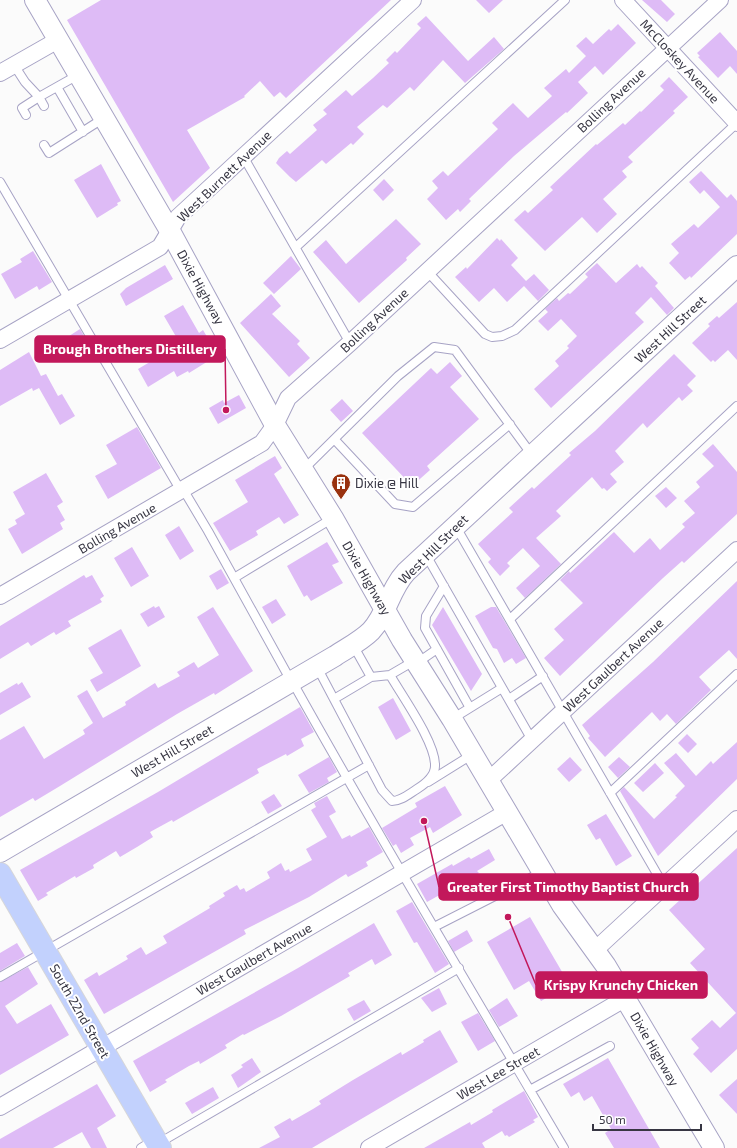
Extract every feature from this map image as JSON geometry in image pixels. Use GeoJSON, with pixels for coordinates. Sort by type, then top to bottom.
{"type":"FeatureCollection","features":[{"type":"Feature","properties":{"kind":"main road","name":"South 22nd Street"},"geometry":{"type":"LineString","coordinates":[[0,874],[101,1048],[153,1145]]}},
{"type":"Feature","properties":{"kind":"street","name":"Dixie Highway"},"geometry":{"type":"LineString","coordinates":[[35,0],[170,231],[275,425],[333,518],[416,662],[544,871],[562,905],[595,950],[626,998],[714,1148]]}},
{"type":"Feature","properties":{"kind":"street","name":"West Burnett Avenue"},"geometry":{"type":"LineString","coordinates":[[0,340],[160,247],[178,217],[413,0]]}},
{"type":"Feature","properties":{"kind":"street","name":"McCloskey Avenue"},"geometry":{"type":"LineString","coordinates":[[623,0],[737,123]]}},
{"type":"Feature","properties":{"kind":"street","name":"Bolling Avenue"},"geometry":{"type":"LineString","coordinates":[[0,596],[262,443],[275,425],[288,398],[350,343],[720,0]]}},
{"type":"Feature","properties":{"kind":"street"},"geometry":{"type":"LineString","coordinates":[[0,74],[58,40]]}},
{"type":"Feature","properties":{"kind":"street","name":"West Hill Street"},"geometry":{"type":"LineString","coordinates":[[0,852],[353,645],[371,630],[385,609],[398,581],[425,554],[737,266]]}},
{"type":"Feature","properties":{"kind":"street","name":"West Gaulbert Avenue"},"geometry":{"type":"LineString","coordinates":[[489,780],[737,550]]}},
{"type":"Feature","properties":{"kind":"street","name":"West Gaulbert Avenue"},"geometry":{"type":"LineString","coordinates":[[0,1107],[507,812]]}},
{"type":"Feature","properties":{"kind":"street"},"geometry":{"type":"LineString","coordinates":[[595,950],[737,819]]}},
{"type":"Feature","properties":{"kind":"street","name":"West Lee Street"},"geometry":{"type":"LineString","coordinates":[[369,1148],[626,998]]}},
{"type":"Feature","properties":{"kind":"lane"},"geometry":{"type":"LineString","coordinates":[[296,247],[565,0]]}},
{"type":"Feature","properties":{"kind":"lane"},"geometry":{"type":"LineString","coordinates":[[14,65],[25,82],[39,97],[44,106]]}},
{"type":"Feature","properties":{"kind":"lane"},"geometry":{"type":"LineString","coordinates":[[26,115],[22,108],[78,75]]}},
{"type":"Feature","properties":{"kind":"lane"},"geometry":{"type":"LineString","coordinates":[[57,87],[83,132]]}},
{"type":"Feature","properties":{"kind":"lane"},"geometry":{"type":"LineString","coordinates":[[44,144],[49,153],[104,118]]}},
{"type":"Feature","properties":{"kind":"lane"},"geometry":{"type":"LineString","coordinates":[[427,271],[485,334],[492,337],[509,334],[563,286],[737,123]]}},
{"type":"Feature","properties":{"kind":"lane"},"geometry":{"type":"LineString","coordinates":[[62,134],[67,142]]}},
{"type":"Feature","properties":{"kind":"lane"},"geometry":{"type":"LineString","coordinates":[[243,156],[350,343]]}},
{"type":"Feature","properties":{"kind":"lane"},"geometry":{"type":"LineString","coordinates":[[0,182],[234,578],[346,778],[516,1063],[564,1148]]}},
{"type":"Feature","properties":{"kind":"lane"},"geometry":{"type":"LineString","coordinates":[[303,471],[398,376],[434,347],[455,350],[532,456]]}},
{"type":"Feature","properties":{"kind":"lane"},"geometry":{"type":"LineString","coordinates":[[510,620],[737,406]]}},
{"type":"Feature","properties":{"kind":"lane"},"geometry":{"type":"LineString","coordinates":[[335,440],[395,504],[413,507],[510,424]]}},
{"type":"Feature","properties":{"kind":"lane"},"geometry":{"type":"LineString","coordinates":[[234,578],[333,518]]}},
{"type":"Feature","properties":{"kind":"lane"},"geometry":{"type":"LineString","coordinates":[[456,526],[664,886]]}},
{"type":"Feature","properties":{"kind":"lane"},"geometry":{"type":"LineString","coordinates":[[425,554],[532,740]]}},
{"type":"Feature","properties":{"kind":"lane"},"geometry":{"type":"LineString","coordinates":[[444,586],[426,616],[425,628],[470,708]]}},
{"type":"Feature","properties":{"kind":"lane"},"geometry":{"type":"LineString","coordinates":[[353,645],[372,677]]}},
{"type":"Feature","properties":{"kind":"lane"},"geometry":{"type":"LineString","coordinates":[[334,699],[372,677],[390,675],[416,662],[437,649]]}},
{"type":"Feature","properties":{"kind":"lane"},"geometry":{"type":"LineString","coordinates":[[317,667],[368,765],[382,790],[392,801],[398,801],[473,754]]}},
{"type":"Feature","properties":{"kind":"lane"},"geometry":{"type":"LineString","coordinates":[[610,793],[737,674]]}},
{"type":"Feature","properties":{"kind":"lane"},"geometry":{"type":"LineString","coordinates":[[390,675],[422,729],[433,753],[435,767],[427,783]]}},
{"type":"Feature","properties":{"kind":"lane"},"geometry":{"type":"LineString","coordinates":[[509,699],[543,676]]}},
{"type":"Feature","properties":{"kind":"lane"},"geometry":{"type":"LineString","coordinates":[[452,719],[502,688]]}},
{"type":"Feature","properties":{"kind":"lane"},"geometry":{"type":"LineString","coordinates":[[0,977],[368,765]]}},
{"type":"Feature","properties":{"kind":"lane"},"geometry":{"type":"LineString","coordinates":[[434,927],[544,871]]}},
{"type":"Feature","properties":{"kind":"lane"},"geometry":{"type":"LineString","coordinates":[[153,1145],[459,968]]}},
{"type":"Feature","properties":{"kind":"lane"},"geometry":{"type":"LineString","coordinates":[[530,1090],[610,1046]]}},
{"type":"Feature","properties":{"kind":"building"},"geometry":{"type":"Polygon","coordinates":[[[101,0],[391,0],[286,98],[280,92],[274,97],[260,81],[244,96],[245,97],[187,130],[210,168],[173,202],[67,20],[101,0]]]}},
{"type":"Feature","properties":{"kind":"building"},"geometry":{"type":"Polygon","coordinates":[[[476,0],[503,0],[489,13],[476,0]]]}},
{"type":"Feature","properties":{"kind":"building"},"geometry":{"type":"Polygon","coordinates":[[[642,0],[661,0],[675,14],[667,22],[642,0]]]}},
{"type":"Feature","properties":{"kind":"building"},"geometry":{"type":"Polygon","coordinates":[[[426,16],[468,61],[494,37],[504,49],[465,83],[443,60],[414,91],[410,87],[387,108],[383,105],[357,127],[364,134],[353,145],[351,143],[326,164],[322,160],[296,182],[276,163],[279,158],[287,151],[290,154],[317,130],[313,125],[327,114],[323,110],[346,90],[352,96],[389,63],[386,60],[395,51],[397,53],[421,28],[417,24],[426,16]]]}},
{"type":"Feature","properties":{"kind":"building"},"geometry":{"type":"Polygon","coordinates":[[[618,24],[636,43],[603,75],[595,66],[578,82],[588,93],[567,113],[566,112],[514,156],[469,199],[471,201],[460,212],[458,209],[446,220],[427,199],[438,188],[432,181],[443,171],[448,176],[498,129],[492,123],[513,103],[528,118],[552,96],[544,88],[566,69],[569,73],[586,56],[576,46],[586,37],[593,44],[609,29],[611,31],[618,24]]]}},
{"type":"Feature","properties":{"kind":"building"},"geometry":{"type":"Polygon","coordinates":[[[720,32],[737,51],[737,74],[730,66],[718,78],[698,57],[700,56],[697,53],[720,32]]]}},
{"type":"Feature","properties":{"kind":"building"},"geometry":{"type":"Polygon","coordinates":[[[669,77],[688,97],[673,111],[675,113],[628,157],[633,162],[622,171],[627,177],[603,199],[617,214],[597,233],[582,217],[545,251],[514,220],[525,210],[528,213],[553,190],[550,187],[596,144],[597,145],[623,123],[625,125],[640,111],[641,112],[664,90],[660,86],[669,77]]]}},
{"type":"Feature","properties":{"kind":"building"},"geometry":{"type":"Polygon","coordinates":[[[101,164],[121,201],[117,203],[118,205],[97,218],[74,180],[101,164]]]}},
{"type":"Feature","properties":{"kind":"building"},"geometry":{"type":"Polygon","coordinates":[[[701,171],[727,198],[731,194],[737,201],[737,234],[691,278],[690,276],[685,280],[669,263],[679,253],[671,244],[694,224],[698,228],[720,207],[704,190],[700,194],[689,182],[701,171]]]}},
{"type":"Feature","properties":{"kind":"building"},"geometry":{"type":"Polygon","coordinates":[[[384,179],[394,190],[383,201],[373,190],[384,179]]]}},
{"type":"Feature","properties":{"kind":"building"},"geometry":{"type":"Polygon","coordinates":[[[396,219],[421,244],[406,258],[407,260],[359,303],[313,252],[326,240],[346,264],[396,219]]]}},
{"type":"Feature","properties":{"kind":"building"},"geometry":{"type":"Polygon","coordinates":[[[497,238],[500,241],[501,239],[518,258],[511,265],[526,281],[534,274],[549,290],[538,301],[524,286],[507,302],[494,288],[479,302],[455,277],[466,267],[467,269],[497,238]]]}},
{"type":"Feature","properties":{"kind":"building"},"geometry":{"type":"Polygon","coordinates":[[[33,251],[52,282],[39,290],[37,286],[15,299],[1,274],[22,262],[20,259],[33,251]]]}},
{"type":"Feature","properties":{"kind":"building"},"geometry":{"type":"Polygon","coordinates":[[[291,256],[301,269],[274,294],[263,283],[291,256]]]}},
{"type":"Feature","properties":{"kind":"building"},"geometry":{"type":"Polygon","coordinates":[[[597,263],[616,283],[637,264],[640,268],[642,266],[658,283],[655,286],[674,308],[667,315],[651,297],[635,313],[644,322],[551,408],[534,389],[559,366],[555,361],[569,348],[567,346],[577,336],[561,319],[548,331],[538,321],[548,312],[545,309],[557,298],[559,301],[568,293],[570,294],[588,277],[585,274],[597,263]]]}},
{"type":"Feature","properties":{"kind":"building"},"geometry":{"type":"Polygon","coordinates":[[[165,265],[173,279],[126,306],[120,294],[126,288],[165,265]]]}},
{"type":"Feature","properties":{"kind":"building"},"geometry":{"type":"Polygon","coordinates":[[[271,294],[281,306],[272,314],[300,341],[297,344],[310,358],[289,377],[240,323],[271,294]]]}},
{"type":"Feature","properties":{"kind":"building"},"geometry":{"type":"Polygon","coordinates":[[[737,302],[737,360],[728,350],[715,362],[713,360],[711,362],[692,343],[710,326],[708,324],[717,316],[719,318],[737,302]]]}},
{"type":"Feature","properties":{"kind":"building"},"geometry":{"type":"Polygon","coordinates":[[[183,305],[199,333],[203,330],[218,355],[189,373],[188,371],[177,377],[174,371],[148,387],[138,369],[177,346],[175,342],[178,340],[164,316],[183,305]]]}},
{"type":"Feature","properties":{"kind":"building"},"geometry":{"type":"Polygon","coordinates":[[[80,329],[94,354],[80,362],[66,338],[80,329]]]}},
{"type":"Feature","properties":{"kind":"building"},"geometry":{"type":"Polygon","coordinates":[[[29,352],[41,376],[46,374],[58,396],[62,394],[75,416],[60,425],[39,388],[33,391],[32,388],[0,406],[0,370],[29,352]]]}},
{"type":"Feature","properties":{"kind":"building"},"geometry":{"type":"Polygon","coordinates":[[[674,354],[696,376],[687,385],[693,391],[682,401],[679,397],[647,428],[643,423],[615,451],[624,462],[610,474],[617,482],[607,491],[604,488],[602,489],[592,477],[556,511],[561,516],[536,538],[561,564],[525,598],[516,588],[540,566],[523,548],[507,563],[510,566],[500,576],[488,562],[491,559],[478,544],[513,512],[509,508],[532,487],[534,489],[571,455],[569,453],[595,431],[674,354]]]}},
{"type":"Feature","properties":{"kind":"building"},"geometry":{"type":"Polygon","coordinates":[[[450,362],[462,376],[450,387],[479,419],[427,466],[430,470],[412,486],[362,433],[431,368],[437,374],[450,362]]]}},
{"type":"Feature","properties":{"kind":"building"},"geometry":{"type":"Polygon","coordinates":[[[239,395],[246,408],[218,424],[209,408],[223,400],[224,403],[239,395]]]}},
{"type":"Feature","properties":{"kind":"building"},"geometry":{"type":"Polygon","coordinates":[[[342,399],[353,411],[341,422],[330,410],[342,399]]]}},
{"type":"Feature","properties":{"kind":"building"},"geometry":{"type":"Polygon","coordinates":[[[137,427],[161,468],[108,499],[95,476],[117,464],[106,445],[137,427]]]}},
{"type":"Feature","properties":{"kind":"building"},"geometry":{"type":"Polygon","coordinates":[[[713,444],[737,472],[737,514],[684,563],[682,561],[663,578],[560,676],[544,658],[564,640],[554,629],[583,603],[560,580],[569,571],[570,573],[614,532],[634,553],[650,538],[660,550],[685,527],[682,524],[695,513],[684,501],[700,487],[696,482],[714,466],[702,454],[713,444]]]}},
{"type":"Feature","properties":{"kind":"building"},"geometry":{"type":"Polygon","coordinates":[[[275,456],[282,468],[274,474],[299,515],[284,524],[279,517],[256,531],[258,535],[230,551],[213,523],[248,502],[235,480],[275,456]]]}},
{"type":"Feature","properties":{"kind":"building"},"geometry":{"type":"Polygon","coordinates":[[[46,473],[63,502],[57,506],[65,520],[60,523],[63,529],[22,554],[8,529],[17,524],[15,520],[25,514],[13,492],[46,473]]]}},
{"type":"Feature","properties":{"kind":"building"},"geometry":{"type":"Polygon","coordinates":[[[666,487],[677,498],[666,508],[655,496],[666,487]]]}},
{"type":"Feature","properties":{"kind":"building"},"geometry":{"type":"Polygon","coordinates":[[[179,526],[194,551],[180,560],[165,535],[179,526]]]}},
{"type":"Feature","properties":{"kind":"building"},"geometry":{"type":"Polygon","coordinates":[[[327,542],[339,562],[332,565],[343,583],[311,601],[307,595],[304,597],[287,566],[327,542]]]}},
{"type":"Feature","properties":{"kind":"building"},"geometry":{"type":"Polygon","coordinates":[[[132,547],[149,576],[131,587],[114,558],[132,547]]]}},
{"type":"Feature","properties":{"kind":"building"},"geometry":{"type":"Polygon","coordinates":[[[221,569],[229,583],[217,590],[209,576],[221,569]]]}},
{"type":"Feature","properties":{"kind":"building"},"geometry":{"type":"Polygon","coordinates":[[[84,575],[86,578],[92,575],[104,596],[100,599],[102,602],[68,621],[71,626],[56,635],[54,632],[31,646],[28,642],[0,659],[0,626],[84,575]]]}},
{"type":"Feature","properties":{"kind":"building"},"geometry":{"type":"Polygon","coordinates":[[[737,581],[737,659],[729,650],[699,677],[711,690],[676,724],[667,714],[660,721],[652,712],[605,757],[588,738],[590,736],[582,725],[653,662],[737,581]]]}},
{"type":"Feature","properties":{"kind":"building"},"geometry":{"type":"Polygon","coordinates":[[[276,599],[286,615],[272,624],[262,607],[276,599]]]}},
{"type":"Feature","properties":{"kind":"building"},"geometry":{"type":"Polygon","coordinates":[[[154,606],[155,608],[159,606],[165,617],[148,627],[140,614],[154,606]]]}},
{"type":"Feature","properties":{"kind":"building"},"geometry":{"type":"Polygon","coordinates":[[[213,607],[253,671],[215,695],[214,693],[177,714],[35,801],[33,798],[0,817],[0,740],[24,726],[44,759],[85,734],[83,730],[93,723],[77,696],[87,690],[103,718],[126,705],[125,702],[155,683],[158,688],[180,676],[177,672],[194,662],[198,668],[219,655],[197,617],[213,607]]]}},
{"type":"Feature","properties":{"kind":"building"},"geometry":{"type":"Polygon","coordinates":[[[443,607],[482,674],[471,691],[432,625],[443,607]]]}},
{"type":"Feature","properties":{"kind":"building"},"geometry":{"type":"Polygon","coordinates":[[[491,607],[496,607],[526,658],[516,664],[512,658],[504,663],[497,649],[493,648],[475,616],[491,607]]]}},
{"type":"Feature","properties":{"kind":"building"},"geometry":{"type":"Polygon","coordinates":[[[121,629],[141,666],[97,692],[90,680],[103,673],[88,648],[121,629]]]}},
{"type":"Feature","properties":{"kind":"building"},"geometry":{"type":"Polygon","coordinates":[[[22,682],[31,697],[0,715],[0,693],[17,683],[18,685],[22,682]]]}},
{"type":"Feature","properties":{"kind":"building"},"geometry":{"type":"Polygon","coordinates":[[[393,698],[411,731],[396,740],[378,707],[393,698]]]}},
{"type":"Feature","properties":{"kind":"building"},"geometry":{"type":"Polygon","coordinates":[[[300,707],[314,732],[301,739],[304,746],[287,756],[286,754],[257,769],[259,773],[173,822],[172,820],[150,832],[153,837],[120,857],[116,851],[93,865],[94,868],[76,878],[75,876],[46,893],[48,895],[38,901],[20,870],[158,792],[300,707]]]}},
{"type":"Feature","properties":{"kind":"building"},"geometry":{"type":"Polygon","coordinates":[[[687,734],[697,744],[688,753],[678,743],[687,734]]]}},
{"type":"Feature","properties":{"kind":"building"},"geometry":{"type":"Polygon","coordinates":[[[737,742],[737,779],[658,856],[620,791],[624,787],[654,819],[677,797],[675,796],[685,786],[664,763],[676,753],[696,776],[711,761],[713,764],[737,742]]]}},
{"type":"Feature","properties":{"kind":"building"},"geometry":{"type":"Polygon","coordinates":[[[329,757],[337,772],[327,778],[329,782],[309,793],[298,775],[329,757]]]}},
{"type":"Feature","properties":{"kind":"building"},"geometry":{"type":"Polygon","coordinates":[[[570,757],[582,770],[569,782],[557,769],[570,757]]]}},
{"type":"Feature","properties":{"kind":"building"},"geometry":{"type":"Polygon","coordinates":[[[619,757],[630,767],[618,778],[608,767],[619,757]]]}},
{"type":"Feature","properties":{"kind":"building"},"geometry":{"type":"Polygon","coordinates":[[[655,763],[664,773],[643,792],[634,783],[655,763]]]}},
{"type":"Feature","properties":{"kind":"building"},"geometry":{"type":"Polygon","coordinates":[[[445,786],[462,815],[433,833],[430,827],[410,838],[414,845],[401,853],[396,844],[393,846],[382,828],[417,807],[415,803],[445,786]]]}},
{"type":"Feature","properties":{"kind":"building"},"geometry":{"type":"Polygon","coordinates":[[[274,794],[282,806],[268,814],[261,802],[274,794]]]}},
{"type":"Feature","properties":{"kind":"building"},"geometry":{"type":"Polygon","coordinates":[[[327,796],[336,812],[329,816],[342,839],[350,835],[351,837],[369,827],[383,852],[366,862],[368,866],[348,877],[346,874],[309,897],[244,930],[246,934],[104,1014],[84,980],[97,972],[99,976],[128,959],[126,956],[141,947],[146,955],[167,943],[163,936],[210,908],[209,906],[225,896],[223,893],[237,885],[240,890],[244,888],[246,892],[270,878],[267,872],[281,863],[285,871],[289,869],[290,872],[312,860],[306,849],[327,837],[311,810],[316,807],[314,803],[327,796]]]}},
{"type":"Feature","properties":{"kind":"building"},"geometry":{"type":"Polygon","coordinates":[[[606,814],[632,856],[616,866],[600,838],[596,840],[587,825],[606,814]]]}},
{"type":"Feature","properties":{"kind":"building"},"geometry":{"type":"Polygon","coordinates":[[[737,848],[737,1049],[711,1073],[693,1054],[699,1048],[691,1039],[712,1020],[720,1028],[736,1013],[690,963],[705,949],[669,910],[737,848]]]}},
{"type":"Feature","properties":{"kind":"building"},"geometry":{"type":"Polygon","coordinates":[[[489,849],[495,860],[477,871],[479,873],[427,902],[417,884],[452,864],[453,866],[469,857],[471,859],[489,849]]]}},
{"type":"Feature","properties":{"kind":"building"},"geometry":{"type":"Polygon","coordinates":[[[412,902],[449,964],[435,973],[417,942],[414,943],[396,911],[412,902]]]}},
{"type":"Feature","properties":{"kind":"building"},"geometry":{"type":"Polygon","coordinates":[[[530,917],[568,982],[564,984],[566,987],[541,1001],[529,981],[514,990],[487,942],[530,917]]]}},
{"type":"Feature","properties":{"kind":"building"},"geometry":{"type":"Polygon","coordinates":[[[374,923],[392,955],[375,965],[372,959],[348,973],[350,976],[281,1016],[244,1035],[243,1034],[225,1045],[227,1048],[200,1064],[199,1061],[189,1066],[165,1080],[167,1082],[150,1092],[133,1061],[298,968],[374,923]]]}},
{"type":"Feature","properties":{"kind":"building"},"geometry":{"type":"Polygon","coordinates":[[[467,930],[473,941],[454,952],[448,941],[467,930]]]}},
{"type":"Feature","properties":{"kind":"building"},"geometry":{"type":"Polygon","coordinates":[[[17,943],[25,956],[0,971],[0,953],[17,943]]]}},
{"type":"Feature","properties":{"kind":"building"},"geometry":{"type":"Polygon","coordinates":[[[28,967],[38,984],[5,1006],[17,1024],[51,1004],[69,1035],[0,1075],[0,982],[28,967]]]}},
{"type":"Feature","properties":{"kind":"building"},"geometry":{"type":"Polygon","coordinates":[[[439,988],[447,1004],[432,1012],[421,998],[439,988]]]}},
{"type":"Feature","properties":{"kind":"building"},"geometry":{"type":"Polygon","coordinates":[[[507,998],[518,1016],[499,1027],[489,1010],[507,998]]]}},
{"type":"Feature","properties":{"kind":"building"},"geometry":{"type":"Polygon","coordinates":[[[364,1000],[371,1011],[354,1021],[347,1009],[364,1000]]]}},
{"type":"Feature","properties":{"kind":"building"},"geometry":{"type":"Polygon","coordinates":[[[478,1013],[495,1041],[478,1051],[461,1022],[478,1013]]]}},
{"type":"Feature","properties":{"kind":"building"},"geometry":{"type":"Polygon","coordinates":[[[440,1030],[458,1062],[312,1148],[259,1148],[280,1137],[274,1127],[290,1118],[292,1121],[313,1109],[321,1104],[319,1101],[401,1052],[402,1055],[424,1042],[423,1040],[440,1030]]]}},
{"type":"Feature","properties":{"kind":"building"},"geometry":{"type":"Polygon","coordinates":[[[252,1058],[261,1072],[238,1088],[231,1075],[243,1067],[241,1065],[252,1058]]]}},
{"type":"Feature","properties":{"kind":"building"},"geometry":{"type":"Polygon","coordinates":[[[608,1058],[660,1148],[614,1148],[605,1133],[611,1129],[592,1096],[584,1101],[579,1092],[571,1097],[563,1084],[608,1058]]]}},
{"type":"Feature","properties":{"kind":"building"},"geometry":{"type":"Polygon","coordinates":[[[737,1079],[737,1114],[719,1095],[737,1079]]]}},
{"type":"Feature","properties":{"kind":"building"},"geometry":{"type":"Polygon","coordinates":[[[97,1084],[116,1116],[97,1128],[107,1148],[91,1148],[82,1132],[53,1148],[0,1148],[0,1139],[97,1084]]]}},
{"type":"Feature","properties":{"kind":"building"},"geometry":{"type":"Polygon","coordinates":[[[213,1087],[219,1098],[192,1114],[185,1103],[213,1087]]]}},
{"type":"Feature","properties":{"kind":"building"},"geometry":{"type":"Polygon","coordinates":[[[524,1091],[538,1117],[533,1120],[535,1122],[509,1137],[507,1135],[505,1136],[502,1131],[482,1143],[485,1148],[424,1148],[470,1122],[471,1125],[493,1112],[492,1110],[524,1091]]]}},
{"type":"Feature","properties":{"kind":"place","name":"Brough Brothers Distillery"},"geometry":{"type":"Point","coordinates":[226,410]}},
{"type":"Feature","properties":{"kind":"place","name":"Dixie @ Hill"},"geometry":{"type":"Point","coordinates":[341,500]}},
{"type":"Feature","properties":{"kind":"place","name":"Greater First Timothy Baptist Church"},"geometry":{"type":"Point","coordinates":[424,821]}},
{"type":"Feature","properties":{"kind":"place","name":"Krispy Krunchy Chicken"},"geometry":{"type":"Point","coordinates":[508,917]}}]}
